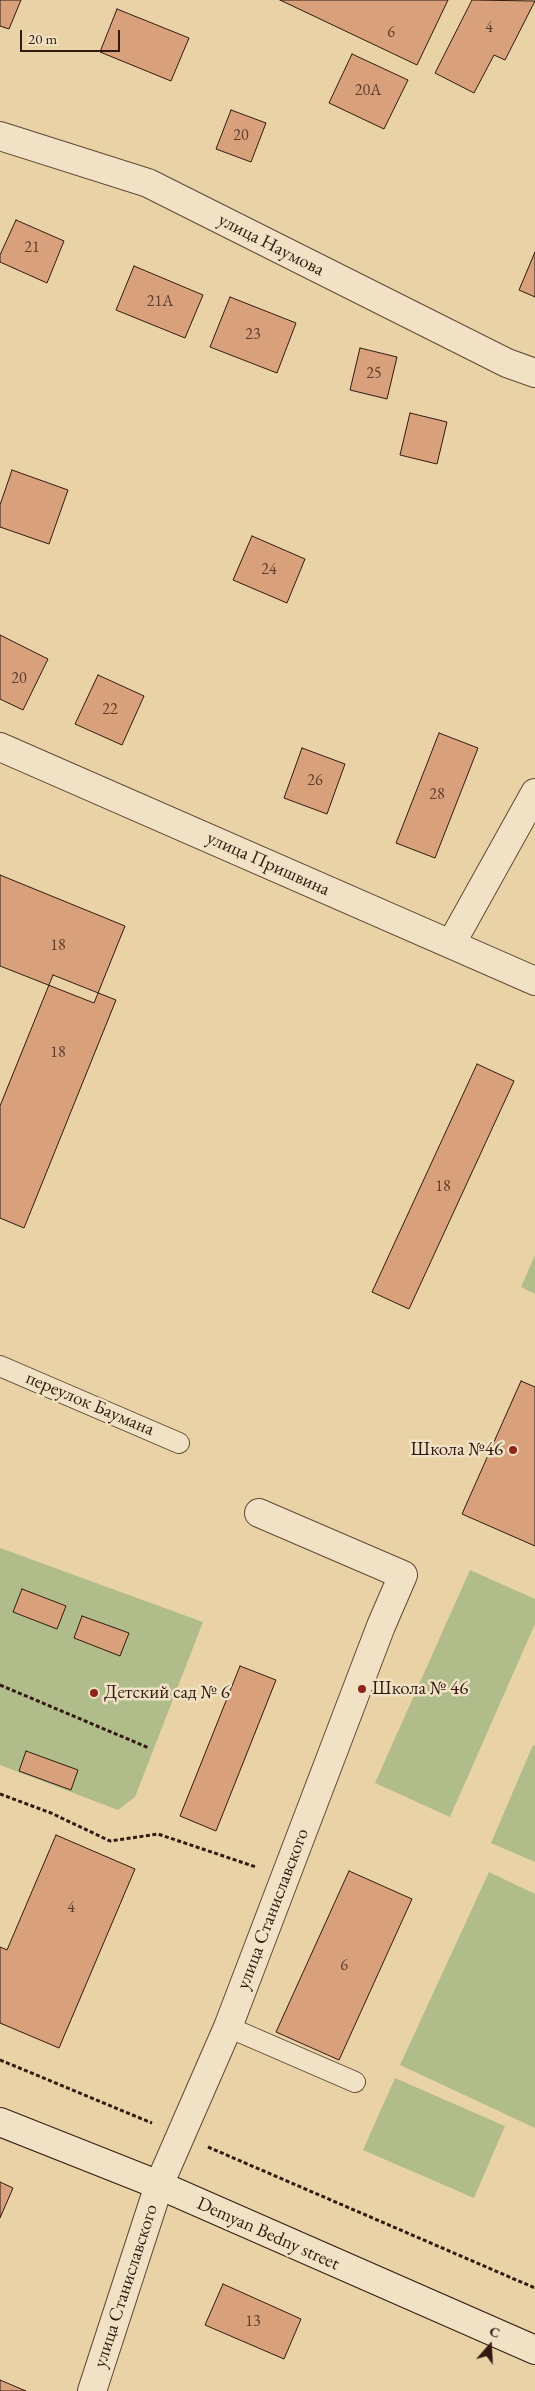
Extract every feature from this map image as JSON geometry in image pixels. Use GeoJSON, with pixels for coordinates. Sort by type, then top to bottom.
{"type":"FeatureCollection","features":[{"type":"Feature","properties":{"kind":"street","name":"улица Наумова"},"geometry":{"type":"LineString","coordinates":[[0,136],[148,182],[507,363],[535,373]]}},
{"type":"Feature","properties":{"kind":"street","name":"улица Пришвина"},"geometry":{"type":"LineString","coordinates":[[0,747],[535,981]]}},
{"type":"Feature","properties":{"kind":"street"},"geometry":{"type":"LineString","coordinates":[[451,944],[535,792]]}},
{"type":"Feature","properties":{"kind":"street","name":"улица Станиславского"},"geometry":{"type":"LineString","coordinates":[[92,2391],[159,2185],[228,2027],[381,1626],[403,1574],[259,1512]]}},
{"type":"Feature","properties":{"kind":"street","name":"Demyan Bedny street"},"geometry":{"type":"LineString","coordinates":[[0,2122],[159,2185],[535,2350]]}},
{"type":"Feature","properties":{"kind":"lane","name":"переулок Баумана"},"geometry":{"type":"LineString","coordinates":[[0,1366],[179,1443]]}},
{"type":"Feature","properties":{"kind":"lane"},"geometry":{"type":"LineString","coordinates":[[228,2027],[355,2082]]}},
{"type":"Feature","properties":{"kind":"path"},"geometry":{"type":"LineString","coordinates":[[0,1685],[149,1748]]}},
{"type":"Feature","properties":{"kind":"path"},"geometry":{"type":"LineString","coordinates":[[0,1794],[51,1813],[110,1841],[158,1834],[286,1876]]}},
{"type":"Feature","properties":{"kind":"path"},"geometry":{"type":"LineString","coordinates":[[0,2060],[181,2135],[535,2288]]}},
{"type":"Feature","properties":{"kind":"green space"},"geometry":{"type":"Polygon","coordinates":[[[535,1255],[535,1294],[521,1287],[535,1255]]]}},
{"type":"Feature","properties":{"kind":"green space","name":"Детский сад № 6"},"geometry":{"type":"Polygon","coordinates":[[[0,1548],[203,1622],[135,1797],[118,1810],[0,1765],[0,1548]]]}},
{"type":"Feature","properties":{"kind":"green space"},"geometry":{"type":"Polygon","coordinates":[[[470,1570],[535,1599],[535,1624],[450,1817],[375,1783],[470,1570]]]}},
{"type":"Feature","properties":{"kind":"green space"},"geometry":{"type":"Polygon","coordinates":[[[533,1745],[535,1746],[535,1862],[491,1843],[533,1745]]]}},
{"type":"Feature","properties":{"kind":"green space"},"geometry":{"type":"Polygon","coordinates":[[[489,1872],[535,1894],[535,2128],[400,2065],[489,1872]]]}},
{"type":"Feature","properties":{"kind":"green space"},"geometry":{"type":"Polygon","coordinates":[[[395,2078],[505,2126],[474,2198],[363,2150],[395,2078]]]}},
{"type":"Feature","properties":{"kind":"building"},"geometry":{"type":"Polygon","coordinates":[[[0,0],[21,0],[9,29],[0,26],[0,0]]]}},
{"type":"Feature","properties":{"kind":"building"},"geometry":{"type":"Polygon","coordinates":[[[280,0],[448,0],[417,65],[280,0]]]}},
{"type":"Feature","properties":{"kind":"building"},"geometry":{"type":"Polygon","coordinates":[[[472,0],[535,1],[505,60],[494,55],[474,93],[435,73],[472,0]]]}},
{"type":"Feature","properties":{"kind":"building"},"geometry":{"type":"Polygon","coordinates":[[[117,9],[189,38],[171,81],[100,52],[117,9]]]}},
{"type":"Feature","properties":{"kind":"building"},"geometry":{"type":"Polygon","coordinates":[[[352,54],[408,80],[384,129],[329,103],[352,54]]]}},
{"type":"Feature","properties":{"kind":"building"},"geometry":{"type":"Polygon","coordinates":[[[231,110],[266,123],[251,162],[216,149],[231,110]]]}},
{"type":"Feature","properties":{"kind":"building"},"geometry":{"type":"Polygon","coordinates":[[[16,220],[64,241],[47,283],[0,262],[0,255],[16,220]]]}},
{"type":"Feature","properties":{"kind":"building"},"geometry":{"type":"Polygon","coordinates":[[[535,252],[535,297],[519,290],[535,252]]]}},
{"type":"Feature","properties":{"kind":"building"},"geometry":{"type":"Polygon","coordinates":[[[134,266],[203,295],[185,338],[116,310],[134,266]]]}},
{"type":"Feature","properties":{"kind":"building"},"geometry":{"type":"Polygon","coordinates":[[[230,297],[296,323],[277,373],[210,347],[230,297]]]}},
{"type":"Feature","properties":{"kind":"building"},"geometry":{"type":"Polygon","coordinates":[[[360,348],[397,357],[387,399],[350,390],[360,348]]]}},
{"type":"Feature","properties":{"kind":"building"},"geometry":{"type":"Polygon","coordinates":[[[410,413],[447,422],[437,464],[400,455],[410,413]]]}},
{"type":"Feature","properties":{"kind":"building"},"geometry":{"type":"Polygon","coordinates":[[[12,470],[68,490],[49,544],[0,527],[0,505],[12,470]]]}},
{"type":"Feature","properties":{"kind":"building"},"geometry":{"type":"Polygon","coordinates":[[[252,536],[305,559],[287,603],[233,580],[252,536]]]}},
{"type":"Feature","properties":{"kind":"building"},"geometry":{"type":"Polygon","coordinates":[[[0,635],[48,659],[23,710],[0,699],[0,635]]]}},
{"type":"Feature","properties":{"kind":"building"},"geometry":{"type":"Polygon","coordinates":[[[98,675],[144,696],[122,745],[75,724],[98,675]]]}},
{"type":"Feature","properties":{"kind":"building"},"geometry":{"type":"Polygon","coordinates":[[[439,733],[478,748],[435,858],[396,843],[439,733]]]}},
{"type":"Feature","properties":{"kind":"building"},"geometry":{"type":"Polygon","coordinates":[[[302,748],[345,764],[327,814],[284,798],[302,748]]]}},
{"type":"Feature","properties":{"kind":"building"},"geometry":{"type":"Polygon","coordinates":[[[0,875],[125,926],[94,1003],[0,966],[0,875]]]}},
{"type":"Feature","properties":{"kind":"building"},"geometry":{"type":"Polygon","coordinates":[[[53,975],[116,1000],[24,1228],[0,1218],[0,1106],[53,975]]]}},
{"type":"Feature","properties":{"kind":"building"},"geometry":{"type":"Polygon","coordinates":[[[477,1064],[514,1081],[409,1309],[372,1292],[477,1064]]]}},
{"type":"Feature","properties":{"kind":"building","name":"Школа №46"},"geometry":{"type":"Polygon","coordinates":[[[521,1381],[535,1387],[535,1546],[462,1514],[521,1381]]]}},
{"type":"Feature","properties":{"kind":"building"},"geometry":{"type":"Polygon","coordinates":[[[22,1589],[66,1606],[57,1629],[13,1612],[22,1589]]]}},
{"type":"Feature","properties":{"kind":"building"},"geometry":{"type":"Polygon","coordinates":[[[82,1616],[129,1633],[120,1656],[74,1638],[82,1616]]]}},
{"type":"Feature","properties":{"kind":"building"},"geometry":{"type":"Polygon","coordinates":[[[240,1666],[276,1680],[216,1831],[180,1816],[240,1666]]]}},
{"type":"Feature","properties":{"kind":"building"},"geometry":{"type":"Polygon","coordinates":[[[26,1751],[78,1770],[71,1790],[19,1771],[26,1751]]]}},
{"type":"Feature","properties":{"kind":"building"},"geometry":{"type":"Polygon","coordinates":[[[56,1835],[135,1869],[59,2048],[0,2023],[0,1947],[7,1950],[56,1835]]]}},
{"type":"Feature","properties":{"kind":"building"},"geometry":{"type":"Polygon","coordinates":[[[349,1871],[412,1899],[339,2060],[276,2032],[349,1871]]]}},
{"type":"Feature","properties":{"kind":"building"},"geometry":{"type":"Polygon","coordinates":[[[0,2182],[13,2188],[0,2218],[0,2182]]]}},
{"type":"Feature","properties":{"kind":"building"},"geometry":{"type":"Polygon","coordinates":[[[223,2284],[301,2319],[284,2359],[205,2325],[223,2284]]]}},
{"type":"Feature","properties":{"kind":"building"},"geometry":{"type":"Polygon","coordinates":[[[0,2380],[26,2391],[0,2391],[0,2380]]]}},
{"type":"Feature","properties":{"kind":"place","name":"Школа №46"},"geometry":{"type":"Point","coordinates":[513,1450]}},
{"type":"Feature","properties":{"kind":"place","name":"Школа № 46"},"geometry":{"type":"Point","coordinates":[362,1689]}},
{"type":"Feature","properties":{"kind":"place","name":"Детский сад № 6"},"geometry":{"type":"Point","coordinates":[94,1693]}}]}
